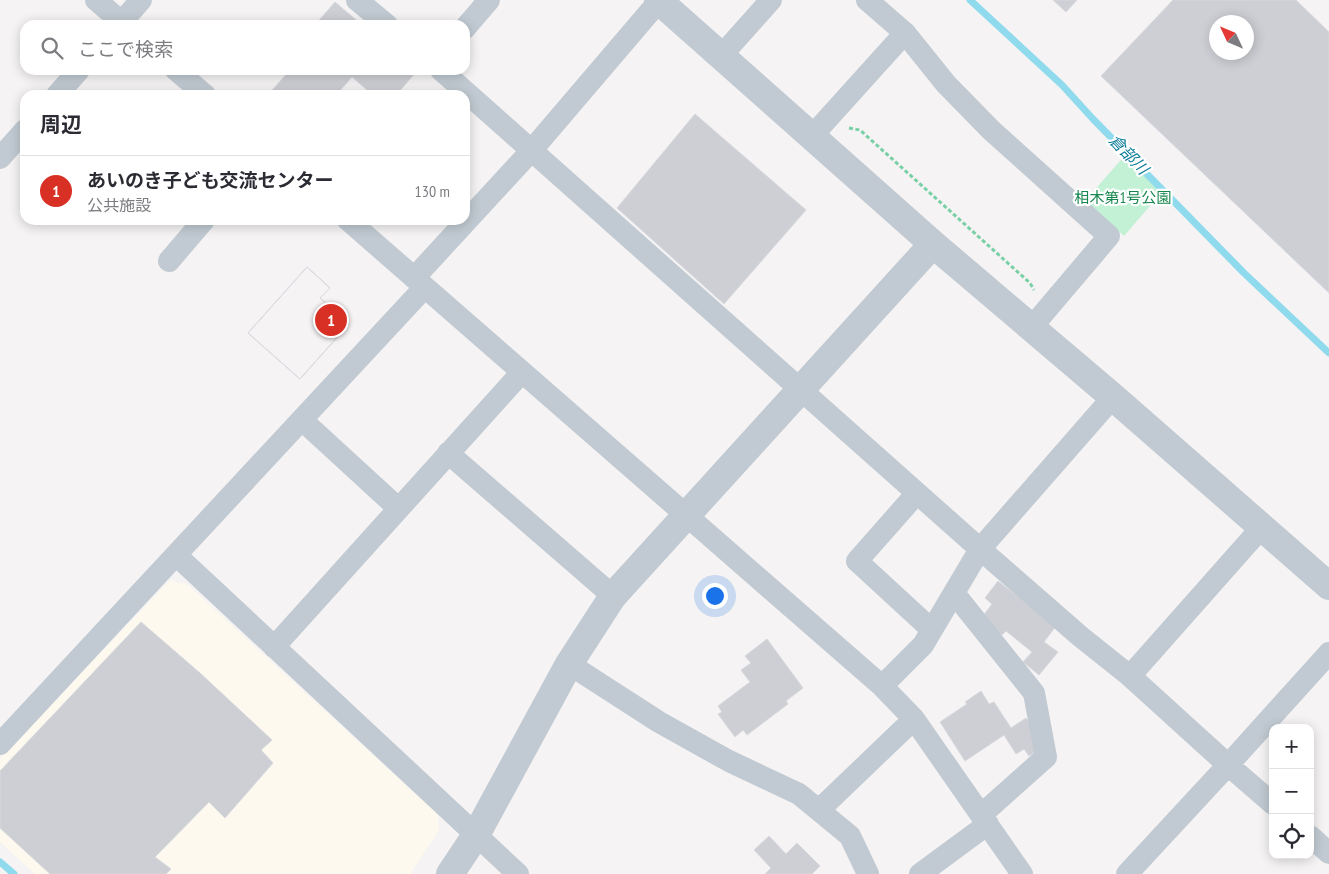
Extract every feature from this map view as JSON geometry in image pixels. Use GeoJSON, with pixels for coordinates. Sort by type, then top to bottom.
{"type":"FeatureCollection","features":[{"type":"Feature","properties":{"kind":"street"},"geometry":{"type":"LineString","coordinates":[[96,0],[118,20]]}},
{"type":"Feature","properties":{"kind":"street"},"geometry":{"type":"LineString","coordinates":[[125,20],[141,0]]}},
{"type":"Feature","properties":{"kind":"street"},"geometry":{"type":"LineString","coordinates":[[357,0],[381,20]]}},
{"type":"Feature","properties":{"kind":"street"},"geometry":{"type":"LineString","coordinates":[[470,22],[489,0]]}},
{"type":"Feature","properties":{"kind":"street"},"geometry":{"type":"LineString","coordinates":[[470,224],[658,0],[721,56],[818,130],[933,244],[1039,319],[1113,397],[1329,586]]}},
{"type":"Feature","properties":{"kind":"street"},"geometry":{"type":"LineString","coordinates":[[721,56],[771,0]]}},
{"type":"Feature","properties":{"kind":"street"},"geometry":{"type":"LineString","coordinates":[[867,0],[905,33],[946,84],[991,130],[1109,236],[1039,319]]}},
{"type":"Feature","properties":{"kind":"street"},"geometry":{"type":"LineString","coordinates":[[818,130],[905,33]]}},
{"type":"Feature","properties":{"kind":"street"},"geometry":{"type":"LineString","coordinates":[[61,90],[75,75]]}},
{"type":"Feature","properties":{"kind":"street"},"geometry":{"type":"LineString","coordinates":[[182,75],[199,90]]}},
{"type":"Feature","properties":{"kind":"street"},"geometry":{"type":"LineString","coordinates":[[447,75],[463,90]]}},
{"type":"Feature","properties":{"kind":"street"},"geometry":{"type":"LineString","coordinates":[[470,96],[980,549],[1080,637],[1130,676],[1269,801]]}},
{"type":"Feature","properties":{"kind":"street"},"geometry":{"type":"LineString","coordinates":[[0,158],[20,136]]}},
{"type":"Feature","properties":{"kind":"street"},"geometry":{"type":"LineString","coordinates":[[169,260],[200,225]]}},
{"type":"Feature","properties":{"kind":"street"},"geometry":{"type":"LineString","coordinates":[[354,225],[882,686],[914,719],[1022,874]]}},
{"type":"Feature","properties":{"kind":"street"},"geometry":{"type":"LineString","coordinates":[[0,744],[302,420],[469,225]]}},
{"type":"Feature","properties":{"kind":"street"},"geometry":{"type":"LineString","coordinates":[[450,874],[476,835],[569,664],[612,596],[933,244]]}},
{"type":"Feature","properties":{"kind":"street"},"geometry":{"type":"LineString","coordinates":[[274,647],[522,372]]}},
{"type":"Feature","properties":{"kind":"street"},"geometry":{"type":"LineString","coordinates":[[882,686],[923,645],[980,549],[1113,397]]}},
{"type":"Feature","properties":{"kind":"street"},"geometry":{"type":"LineString","coordinates":[[302,420],[398,508]]}},
{"type":"Feature","properties":{"kind":"street"},"geometry":{"type":"LineString","coordinates":[[448,453],[612,596]]}},
{"type":"Feature","properties":{"kind":"street"},"geometry":{"type":"LineString","coordinates":[[917,493],[857,561],[932,630]]}},
{"type":"Feature","properties":{"kind":"street"},"geometry":{"type":"LineString","coordinates":[[1130,676],[1262,527]]}},
{"type":"Feature","properties":{"kind":"street"},"geometry":{"type":"LineString","coordinates":[[176,555],[518,874]]}},
{"type":"Feature","properties":{"kind":"street"},"geometry":{"type":"LineString","coordinates":[[920,874],[984,819],[1046,757],[1034,693],[954,593]]}},
{"type":"Feature","properties":{"kind":"street"},"geometry":{"type":"LineString","coordinates":[[1127,874],[1329,653]]}},
{"type":"Feature","properties":{"kind":"street"},"geometry":{"type":"LineString","coordinates":[[569,664],[658,722],[729,761],[799,794],[850,836],[868,874]]}},
{"type":"Feature","properties":{"kind":"street"},"geometry":{"type":"LineString","coordinates":[[819,810],[914,719]]}},
{"type":"Feature","properties":{"kind":"street"},"geometry":{"type":"LineString","coordinates":[[1314,840],[1329,853]]}},
{"type":"Feature","properties":{"kind":"path"},"geometry":{"type":"LineString","coordinates":[[818,130],[860,130],[1030,283],[1039,319]]}},
{"type":"Feature","properties":{"kind":"shaded area"},"geometry":{"type":"Polygon","coordinates":[[[170,580],[188,585],[438,815],[439,830],[410,874],[35,874],[0,842],[0,759],[170,580]]]}},
{"type":"Feature","properties":{"kind":"green space","name":"相木第1号公園"},"geometry":{"type":"Polygon","coordinates":[[[1126,154],[1162,192],[1124,236],[1085,201],[1126,154]]]}},
{"type":"Feature","properties":{"kind":"building"},"geometry":{"type":"Polygon","coordinates":[[[1053,0],[1077,0],[1066,12],[1053,0]]]}},
{"type":"Feature","properties":{"kind":"building"},"geometry":{"type":"Polygon","coordinates":[[[1173,0],[1296,0],[1329,32],[1329,293],[1101,76],[1173,0]]]}},
{"type":"Feature","properties":{"kind":"building"},"geometry":{"type":"Polygon","coordinates":[[[335,2],[356,20],[319,20],[335,2]]]}},
{"type":"Feature","properties":{"kind":"building"},"geometry":{"type":"Polygon","coordinates":[[[286,75],[413,75],[400,90],[367,90],[352,77],[340,90],[272,90],[286,75]]]}},
{"type":"Feature","properties":{"kind":"building"},"geometry":{"type":"Polygon","coordinates":[[[695,114],[806,210],[724,304],[617,208],[695,114]]]}},
{"type":"Feature","properties":{"kind":"building"},"geometry":{"type":"Polygon","coordinates":[[[307,267],[330,288],[320,298],[349,324],[300,379],[248,333],[307,267]]]}},
{"type":"Feature","properties":{"kind":"building"},"geometry":{"type":"Polygon","coordinates":[[[307,267],[330,288],[320,298],[349,324],[300,379],[248,333],[307,267]]]}},
{"type":"Feature","properties":{"kind":"building"},"geometry":{"type":"Polygon","coordinates":[[[998,581],[1056,626],[1044,642],[1058,652],[1039,675],[1023,662],[1032,652],[1006,631],[1002,635],[983,616],[992,604],[985,598],[998,581]]]}},
{"type":"Feature","properties":{"kind":"building"},"geometry":{"type":"Polygon","coordinates":[[[141,622],[200,673],[272,740],[261,750],[273,763],[225,818],[209,802],[155,857],[171,869],[166,874],[50,874],[0,828],[0,771],[141,622]]]}},
{"type":"Feature","properties":{"kind":"building"},"geometry":{"type":"Polygon","coordinates":[[[767,639],[803,688],[786,701],[788,704],[747,735],[743,730],[735,737],[718,714],[722,712],[718,706],[750,682],[741,670],[751,663],[745,656],[767,639]]]}},
{"type":"Feature","properties":{"kind":"building"},"geometry":{"type":"Polygon","coordinates":[[[981,691],[989,704],[994,702],[1011,728],[1026,718],[1039,739],[1041,748],[1029,756],[1024,749],[1016,754],[1004,735],[965,761],[940,722],[967,704],[965,702],[981,691]]]}},
{"type":"Feature","properties":{"kind":"building"},"geometry":{"type":"Polygon","coordinates":[[[769,836],[786,854],[797,843],[820,866],[812,874],[765,874],[771,868],[754,850],[769,836]]]}},
{"type":"Feature","properties":{"kind":"waterway","name":"倉部川"},"geometry":{"type":"LineString","coordinates":[[970,0],[1062,85],[1244,273],[1329,353]]}},
{"type":"Feature","properties":{"kind":"waterway"},"geometry":{"type":"LineString","coordinates":[[0,862],[14,874]]}},
{"type":"Feature","properties":{"kind":"place","name":"あいのき子ども交流センター"},"geometry":{"type":"Point","coordinates":[331,320]}}]}
